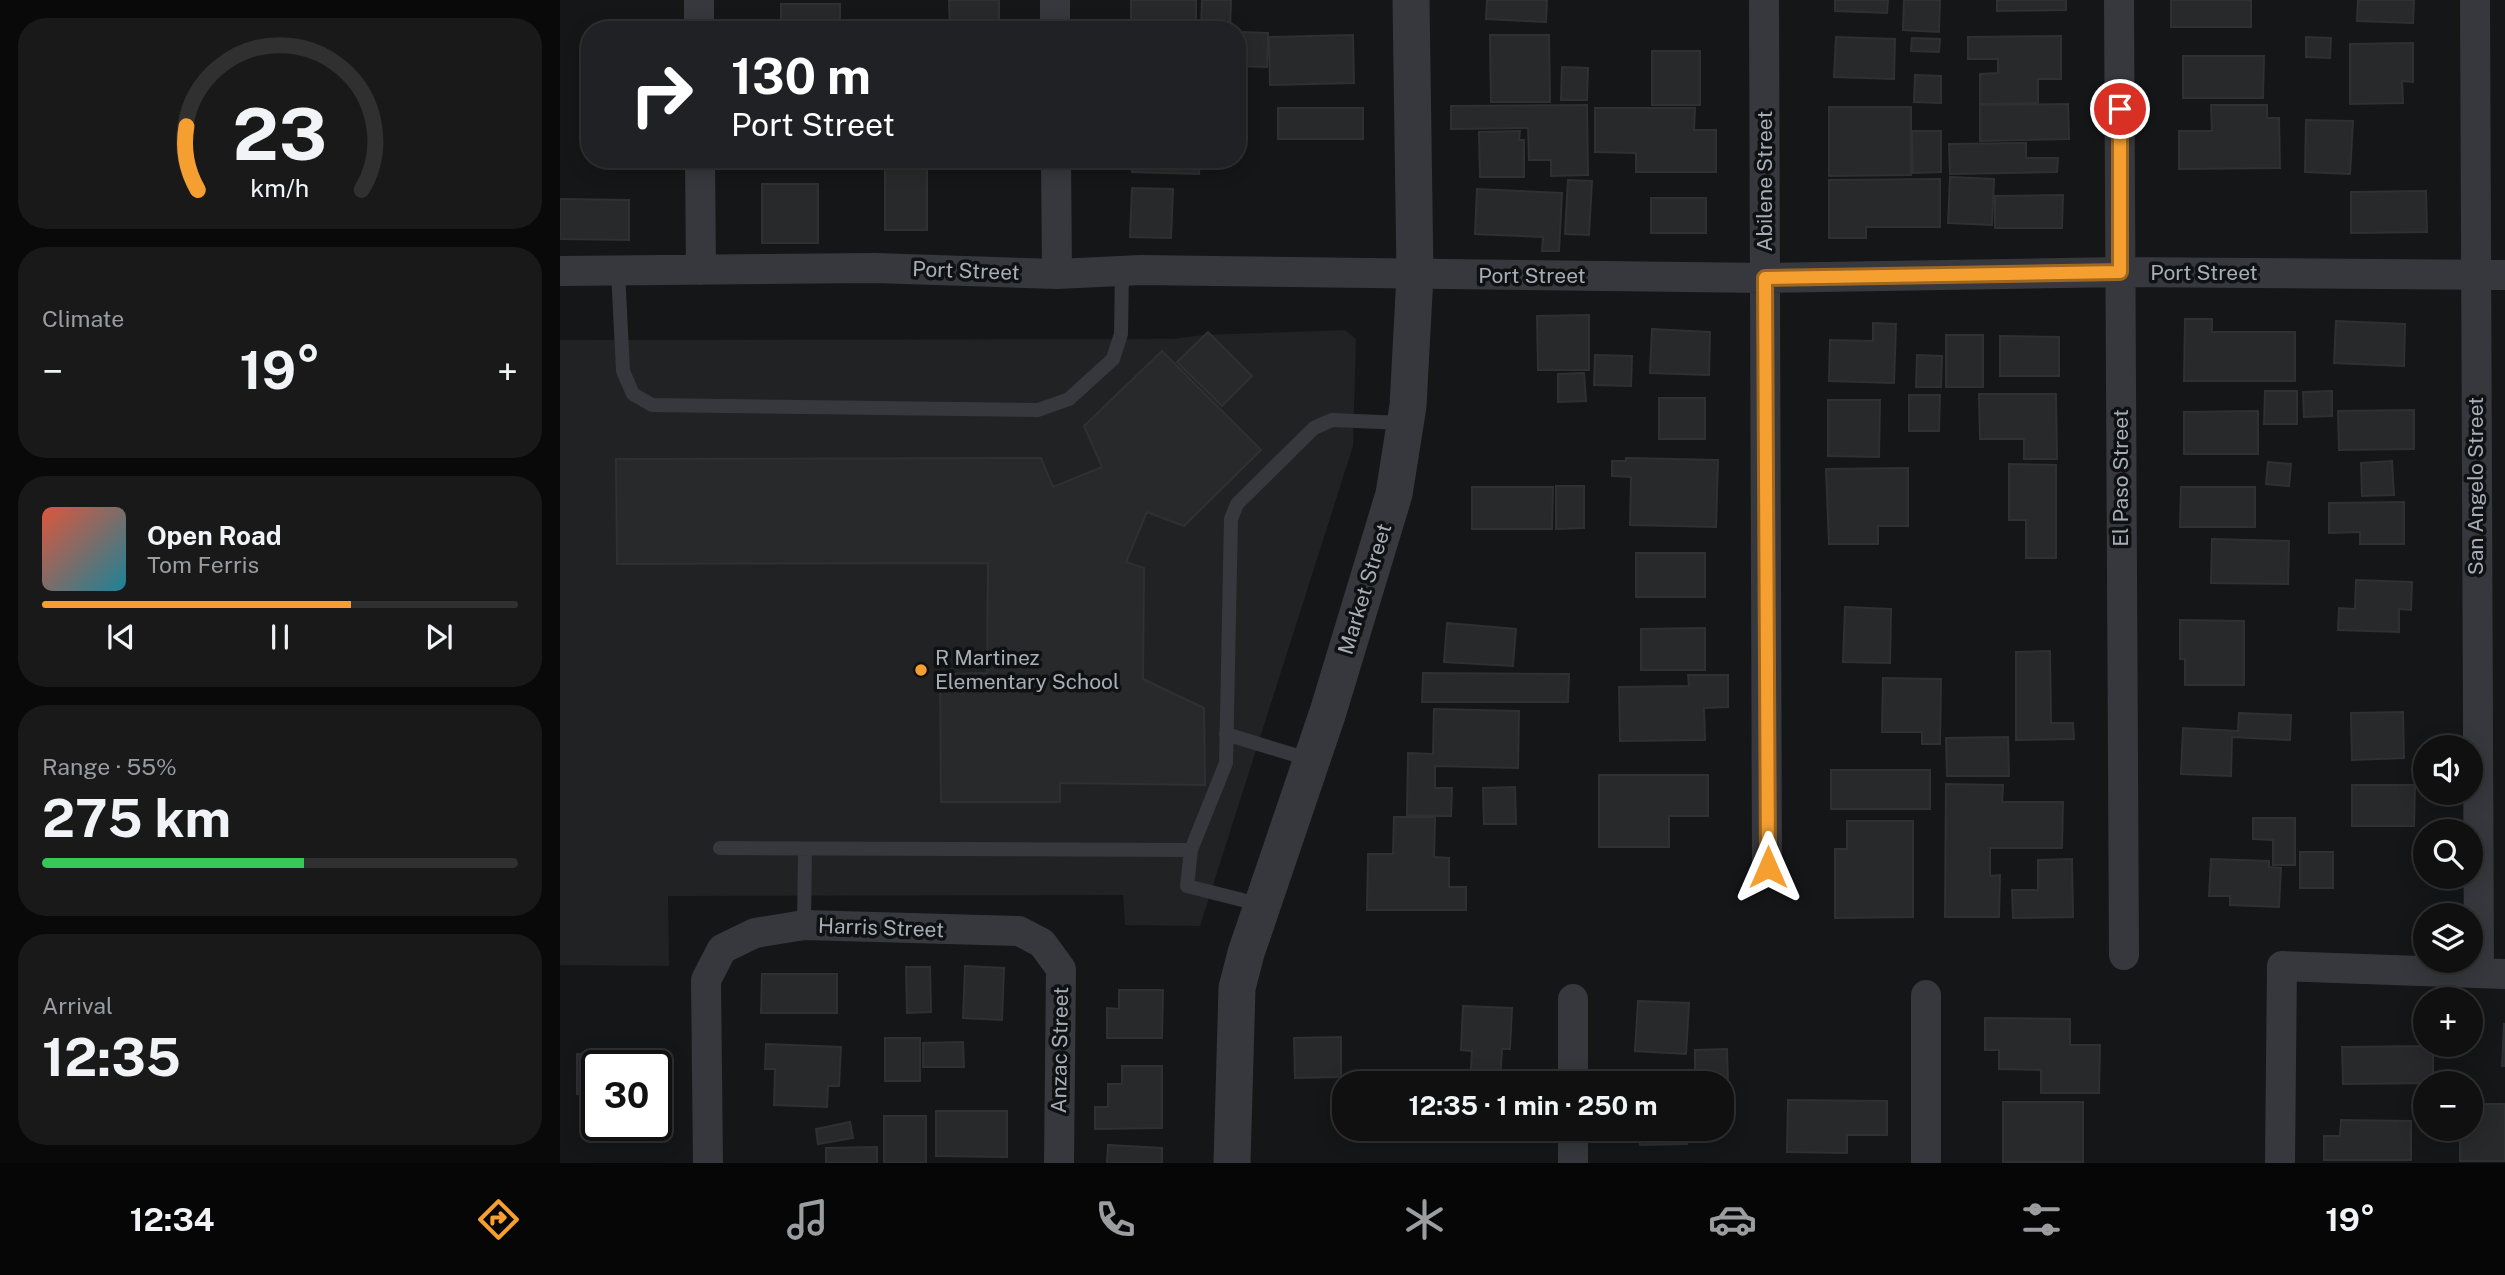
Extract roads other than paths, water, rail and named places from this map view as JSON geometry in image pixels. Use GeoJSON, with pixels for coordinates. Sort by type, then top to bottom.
{"type":"FeatureCollection","features":[{"type":"Feature","properties":{"kind":"street"},"geometry":{"type":"LineString","coordinates":[[699,0],[699,21]]}},
{"type":"Feature","properties":{"kind":"street"},"geometry":{"type":"LineString","coordinates":[[1055,0],[1055,21]]}},
{"type":"Feature","properties":{"kind":"street","name":"Market Street"},"geometry":{"type":"LineString","coordinates":[[1232,1163],[1237,988],[1394,494],[1408,406],[1415,275],[1410,0]]}},
{"type":"Feature","properties":{"kind":"street","name":"Abilene Street"},"geometry":{"type":"LineString","coordinates":[[1764,0],[1768,867]]}},
{"type":"Feature","properties":{"kind":"street","name":"El Paso Street"},"geometry":{"type":"LineString","coordinates":[[2119,0],[2124,955]]}},
{"type":"Feature","properties":{"kind":"street","name":"San Angelo Street"},"geometry":{"type":"LineString","coordinates":[[2475,0],[2475,274],[2492,973]]}},
{"type":"Feature","properties":{"kind":"street"},"geometry":{"type":"LineString","coordinates":[[700,168],[701,270]]}},
{"type":"Feature","properties":{"kind":"street"},"geometry":{"type":"LineString","coordinates":[[1056,168],[1057,274]]}},
{"type":"Feature","properties":{"kind":"street","name":"Port Street"},"geometry":{"type":"LineString","coordinates":[[560,271],[875,268],[1057,274],[1122,271],[1765,278],[2120,272],[2505,275]]}},
{"type":"Feature","properties":{"kind":"street","name":"Harris Street"},"geometry":{"type":"LineString","coordinates":[[708,1163],[706,980],[722,949],[755,933],[804,925],[1019,931],[1042,943]]}},
{"type":"Feature","properties":{"kind":"street","name":"Anzac Street"},"geometry":{"type":"LineString","coordinates":[[1042,943],[1061,969],[1059,1163]]}},
{"type":"Feature","properties":{"kind":"street"},"geometry":{"type":"LineString","coordinates":[[2280,1163],[2282,967],[2492,973]]}},
{"type":"Feature","properties":{"kind":"street"},"geometry":{"type":"LineString","coordinates":[[1926,995],[1926,1163]]}},
{"type":"Feature","properties":{"kind":"street"},"geometry":{"type":"LineString","coordinates":[[1573,999],[1573,1071]]}},
{"type":"Feature","properties":{"kind":"street"},"geometry":{"type":"LineString","coordinates":[[1573,1141],[1573,1163]]}},
{"type":"Feature","properties":{"kind":"lane"},"geometry":{"type":"LineString","coordinates":[[618,271],[623,371],[633,394],[652,405],[1038,410],[1069,399],[1113,359],[1122,334],[1122,271]]}},
{"type":"Feature","properties":{"kind":"lane"},"geometry":{"type":"LineString","coordinates":[[1262,905],[1187,886],[1191,850],[1226,763],[1231,519],[1237,504],[1314,428],[1332,419],[1405,423]]}},
{"type":"Feature","properties":{"kind":"lane"},"geometry":{"type":"LineString","coordinates":[[1226,734],[1311,760]]}},
{"type":"Feature","properties":{"kind":"lane"},"geometry":{"type":"LineString","coordinates":[[720,848],[1191,850]]}},
{"type":"Feature","properties":{"kind":"lane"},"geometry":{"type":"LineString","coordinates":[[804,925],[805,849]]}},
{"type":"Feature","properties":{"kind":"place","name":"R Martinez Elementary School"},"geometry":{"type":"Point","coordinates":[921,670]}}]}
